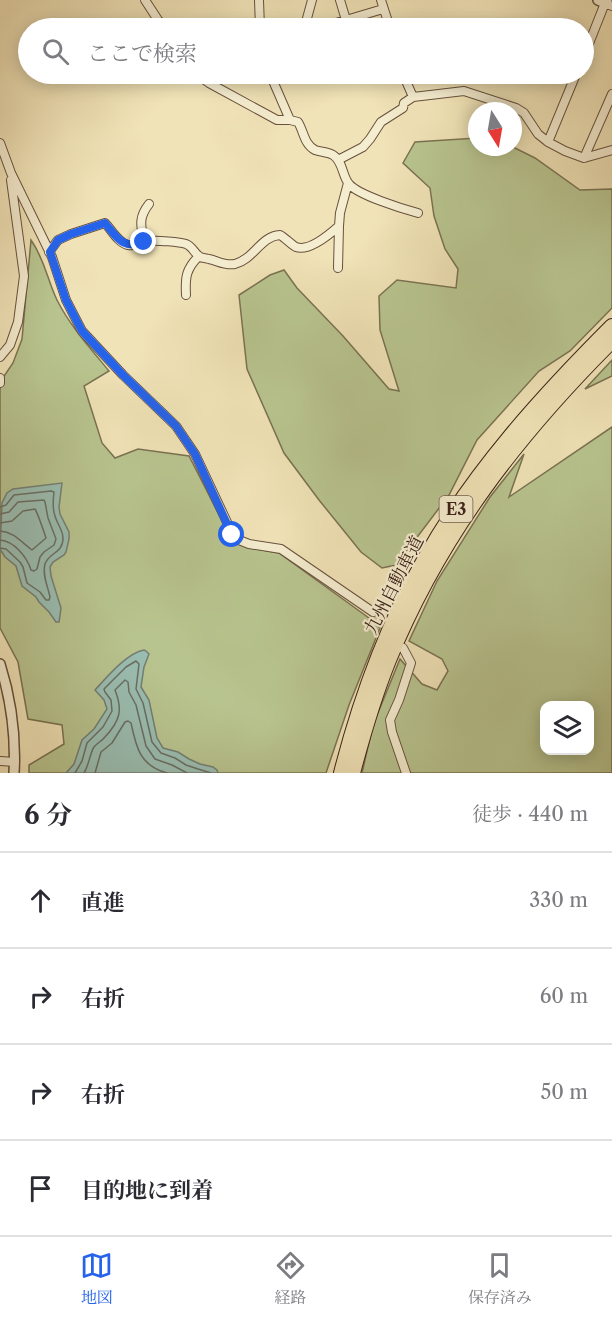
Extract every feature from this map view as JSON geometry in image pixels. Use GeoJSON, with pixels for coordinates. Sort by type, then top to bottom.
{"type":"FeatureCollection","features":[{"type":"Feature","properties":{"kind":"highway","name":"九州自動車道"},"geometry":{"type":"LineString","coordinates":[[352,773],[364,692],[388,632],[424,560],[448,521],[499,451],[538,403],[612,326]]}},
{"type":"Feature","properties":{"kind":"highway","name":"九州自動車道"},"geometry":{"type":"LineString","coordinates":[[341,773],[410,613],[434,566],[458,527],[507,457],[549,407],[612,341]]}},
{"type":"Feature","properties":{"kind":"street"},"geometry":{"type":"LineString","coordinates":[[145,0],[157,18]]}},
{"type":"Feature","properties":{"kind":"street"},"geometry":{"type":"LineString","coordinates":[[259,0],[260,18]]}},
{"type":"Feature","properties":{"kind":"street"},"geometry":{"type":"LineString","coordinates":[[307,18],[312,0]]}},
{"type":"Feature","properties":{"kind":"street"},"geometry":{"type":"LineString","coordinates":[[340,0],[345,18]]}},
{"type":"Feature","properties":{"kind":"street"},"geometry":{"type":"LineString","coordinates":[[594,31],[606,2]]}},
{"type":"Feature","properties":{"kind":"street"},"geometry":{"type":"LineString","coordinates":[[350,18],[382,4]]}},
{"type":"Feature","properties":{"kind":"street"},"geometry":{"type":"LineString","coordinates":[[211,84],[277,120],[298,122],[309,146],[332,154],[338,160],[348,183],[358,191],[418,213]]}},
{"type":"Feature","properties":{"kind":"street"},"geometry":{"type":"LineString","coordinates":[[274,84],[290,120]]}},
{"type":"Feature","properties":{"kind":"street"},"geometry":{"type":"LineString","coordinates":[[407,84],[413,97]]}},
{"type":"Feature","properties":{"kind":"street"},"geometry":{"type":"LineString","coordinates":[[548,142],[572,84]]}},
{"type":"Feature","properties":{"kind":"street"},"geometry":{"type":"LineString","coordinates":[[338,160],[363,147],[381,122],[403,108],[404,103],[413,97],[464,92],[516,108],[524,113],[538,134],[548,142],[584,158],[612,150]]}},
{"type":"Feature","properties":{"kind":"street"},"geometry":{"type":"LineString","coordinates":[[584,158],[612,94]]}},
{"type":"Feature","properties":{"kind":"street"},"geometry":{"type":"LineString","coordinates":[[0,143],[10,173],[50,252],[66,300],[82,331],[123,375],[176,426],[195,454],[232,535],[249,544],[281,549],[373,612]]}},
{"type":"Feature","properties":{"kind":"street"},"geometry":{"type":"LineString","coordinates":[[0,357],[10,345],[18,322],[24,276],[10,173]]}},
{"type":"Feature","properties":{"kind":"street"},"geometry":{"type":"LineString","coordinates":[[338,268],[340,213],[348,183]]}},
{"type":"Feature","properties":{"kind":"street"},"geometry":{"type":"LineString","coordinates":[[144,242],[140,223],[149,204]]}},
{"type":"Feature","properties":{"kind":"street"},"geometry":{"type":"LineString","coordinates":[[50,252],[58,240],[105,223],[121,242],[128,245],[153,240],[188,245],[201,258],[230,265],[249,257],[268,238],[275,235],[280,235],[296,247],[304,247],[327,236],[339,226]]}},
{"type":"Feature","properties":{"kind":"street"},"geometry":{"type":"LineString","coordinates":[[186,295],[189,266],[199,256]]}},
{"type":"Feature","properties":{"kind":"street"},"geometry":{"type":"LineString","coordinates":[[0,378],[0,383]]}},
{"type":"Feature","properties":{"kind":"street"},"geometry":{"type":"LineString","coordinates":[[403,648],[411,663],[390,720],[406,773]]}},
{"type":"Feature","properties":{"kind":"street"},"geometry":{"type":"LineString","coordinates":[[0,664],[7,685],[13,718],[14,773]]}},
{"type":"Feature","properties":{"kind":"street"},"geometry":{"type":"LineString","coordinates":[[0,761],[15,762]]}},
{"type":"Feature","properties":{"kind":"green space"},"geometry":{"type":"Polygon","coordinates":[[[468,139],[468,156],[522,156],[522,152],[580,190],[612,189],[612,308],[570,351],[539,371],[477,440],[449,495],[396,565],[382,568],[361,552],[284,453],[247,369],[239,295],[270,275],[284,270],[297,288],[389,389],[399,391],[380,330],[379,296],[397,280],[456,288],[458,269],[445,249],[434,216],[430,188],[403,163],[415,142],[468,139]]]}},
{"type":"Feature","properties":{"kind":"green space"},"geometry":{"type":"Polygon","coordinates":[[[31,240],[40,255],[62,310],[109,371],[84,386],[102,443],[115,458],[138,449],[189,456],[233,542],[279,553],[380,628],[349,705],[326,773],[29,773],[29,765],[64,744],[62,725],[28,719],[18,662],[0,628],[0,382],[13,363],[22,339],[31,240]]]}},
{"type":"Feature","properties":{"kind":"green space"},"geometry":{"type":"Polygon","coordinates":[[[612,360],[612,376],[585,389],[612,360]]]}},
{"type":"Feature","properties":{"kind":"green space"},"geometry":{"type":"Polygon","coordinates":[[[612,427],[612,773],[362,773],[373,725],[400,659],[422,684],[437,690],[448,671],[442,659],[409,641],[437,581],[490,497],[524,454],[509,497],[612,427]]]}},
{"type":"Feature","properties":{"kind":"water"},"geometry":{"type":"Polygon","coordinates":[[[62,483],[59,507],[69,532],[69,539],[64,555],[53,562],[50,567],[61,608],[59,622],[56,622],[36,597],[22,586],[16,566],[5,557],[0,549],[2,503],[7,493],[13,489],[62,483]]]}},
{"type":"Feature","properties":{"kind":"water"},"geometry":{"type":"Polygon","coordinates":[[[144,650],[149,654],[141,687],[149,700],[157,738],[163,748],[178,752],[200,764],[213,767],[218,773],[66,773],[74,764],[82,740],[94,729],[107,709],[104,700],[95,690],[124,661],[144,650]]]}},
{"type":"Feature","properties":{"kind":"tunnel"},"geometry":{"type":"LineString","coordinates":[[373,612],[389,631]]}},
{"type":"Feature","properties":{"kind":"route"},"geometry":{"type":"LineString","coordinates":[[144,242],[128,245],[121,242],[105,223],[58,240],[50,252],[66,300],[82,331],[123,375],[176,426],[195,454],[232,535]]}}]}
